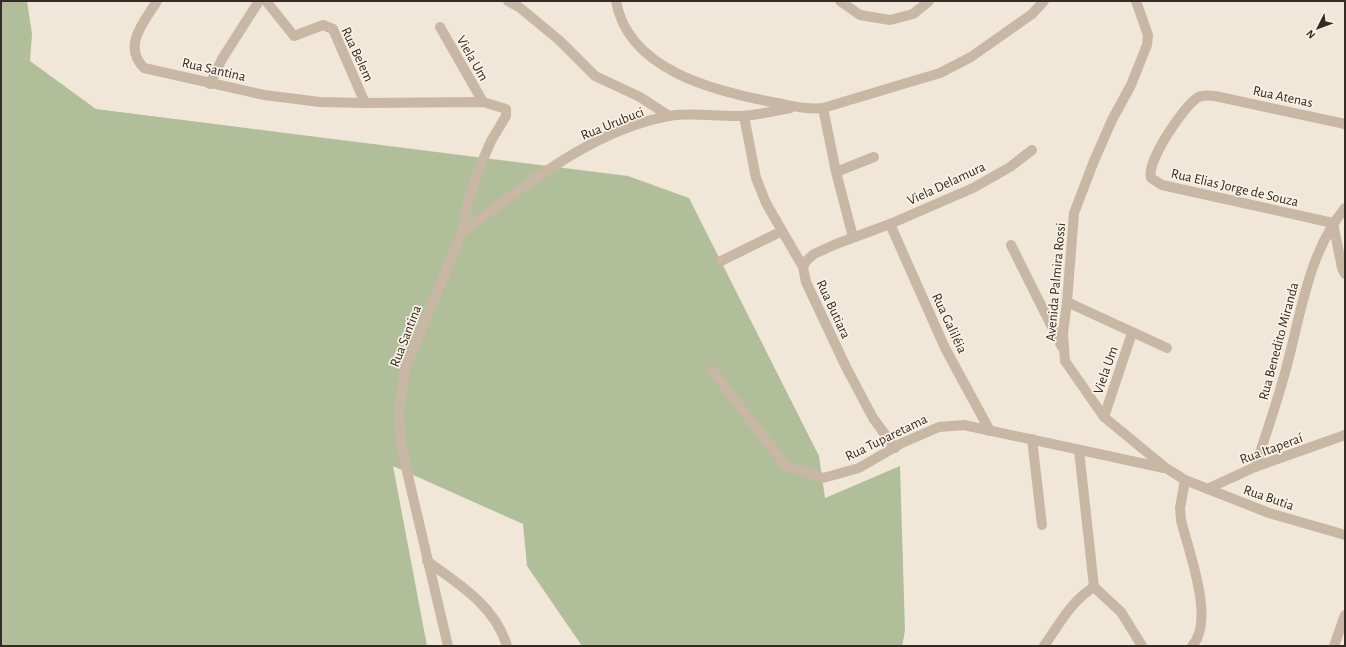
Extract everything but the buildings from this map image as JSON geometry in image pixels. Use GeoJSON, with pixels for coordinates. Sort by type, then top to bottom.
{"type":"FeatureCollection","features":[{"type":"Feature","properties":{"kind":"street","name":"Rua Santina"},"geometry":{"type":"LineString","coordinates":[[157,1],[136,38],[134,52],[136,59],[144,68],[210,84],[272,96],[320,102],[483,102],[506,109],[506,116],[491,141],[479,169],[468,202],[462,232],[406,367],[399,408],[400,446],[448,646]]}},
{"type":"Feature","properties":{"kind":"street"},"geometry":{"type":"LineString","coordinates":[[210,84],[222,59],[258,1]]}},
{"type":"Feature","properties":{"kind":"street","name":"Rua Belem"},"geometry":{"type":"LineString","coordinates":[[266,1],[294,36],[323,25],[333,29],[365,103]]}},
{"type":"Feature","properties":{"kind":"street"},"geometry":{"type":"LineString","coordinates":[[508,1],[519,7],[554,36],[595,76],[640,98],[669,116]]}},
{"type":"Feature","properties":{"kind":"street"},"geometry":{"type":"LineString","coordinates":[[616,1],[618,12],[630,36],[654,59],[685,78],[748,98],[807,110],[824,108],[940,73],[971,57],[1032,14],[1044,1]]}},
{"type":"Feature","properties":{"kind":"street"},"geometry":{"type":"LineString","coordinates":[[840,1],[860,15],[890,20],[913,14],[929,1]]}},
{"type":"Feature","properties":{"kind":"street","name":"Avenida Palmira Rossi"},"geometry":{"type":"LineString","coordinates":[[1136,1],[1148,35],[1147,45],[1132,85],[1112,120],[1094,161],[1074,213],[1063,333],[1063,350],[1065,361],[1071,371],[1104,417],[1166,468],[1185,480]]}},
{"type":"Feature","properties":{"kind":"street","name":"Viela Um"},"geometry":{"type":"LineString","coordinates":[[440,27],[483,102]]}},
{"type":"Feature","properties":{"kind":"street","name":"Rua Elias Jorge de Souza"},"geometry":{"type":"LineString","coordinates":[[1215,96],[1199,96],[1181,116],[1166,138],[1151,166],[1149,173],[1151,178],[1162,185],[1333,223]]}},
{"type":"Feature","properties":{"kind":"street","name":"Rua Atenas"},"geometry":{"type":"LineString","coordinates":[[1215,96],[1345,124]]}},
{"type":"Feature","properties":{"kind":"street","name":"Rua Urubuci"},"geometry":{"type":"LineString","coordinates":[[462,232],[536,178],[567,158],[628,128],[669,116],[744,116],[796,107]]}},
{"type":"Feature","properties":{"kind":"street"},"geometry":{"type":"LineString","coordinates":[[824,108],[836,172],[853,237]]}},
{"type":"Feature","properties":{"kind":"street"},"geometry":{"type":"LineString","coordinates":[[744,116],[756,178],[766,203],[803,267]]}},
{"type":"Feature","properties":{"kind":"street","name":"Viela Delamura"},"geometry":{"type":"LineString","coordinates":[[890,224],[973,188],[1010,167],[1032,150]]}},
{"type":"Feature","properties":{"kind":"street"},"geometry":{"type":"LineString","coordinates":[[836,172],[874,157]]}},
{"type":"Feature","properties":{"kind":"street","name":"Rua Benedito Miranda"},"geometry":{"type":"LineString","coordinates":[[1255,467],[1276,406],[1314,261],[1333,223],[1345,208]]}},
{"type":"Feature","properties":{"kind":"street"},"geometry":{"type":"LineString","coordinates":[[1333,223],[1342,268],[1345,274]]}},
{"type":"Feature","properties":{"kind":"street","name":"Rua Butiara"},"geometry":{"type":"LineString","coordinates":[[890,224],[853,237],[814,254],[806,261],[803,267],[806,282],[846,367],[873,418],[895,448]]}},
{"type":"Feature","properties":{"kind":"street","name":"Rua Galiléia"},"geometry":{"type":"LineString","coordinates":[[890,224],[945,348],[990,431]]}},
{"type":"Feature","properties":{"kind":"street"},"geometry":{"type":"LineString","coordinates":[[721,261],[782,231]]}},
{"type":"Feature","properties":{"kind":"street"},"geometry":{"type":"LineString","coordinates":[[1011,245],[1063,350]]}},
{"type":"Feature","properties":{"kind":"street"},"geometry":{"type":"LineString","coordinates":[[1067,302],[1167,348]]}},
{"type":"Feature","properties":{"kind":"street","name":"Viela Um"},"geometry":{"type":"LineString","coordinates":[[1104,417],[1132,333]]}},
{"type":"Feature","properties":{"kind":"street","name":"Rua Tuparetama"},"geometry":{"type":"LineString","coordinates":[[712,370],[786,466],[823,478],[859,468],[902,443],[939,427],[951,425],[964,425],[1166,468]]}},
{"type":"Feature","properties":{"kind":"street","name":"Rua Itaperaí"},"geometry":{"type":"LineString","coordinates":[[1207,489],[1255,467],[1345,435]]}},
{"type":"Feature","properties":{"kind":"street"},"geometry":{"type":"LineString","coordinates":[[1032,439],[1042,524]]}},
{"type":"Feature","properties":{"kind":"street"},"geometry":{"type":"LineString","coordinates":[[1078,450],[1094,587],[1121,612],[1142,646]]}},
{"type":"Feature","properties":{"kind":"street"},"geometry":{"type":"LineString","coordinates":[[1185,480],[1180,508],[1181,520],[1200,594],[1200,633],[1192,646]]}},
{"type":"Feature","properties":{"kind":"street","name":"Rua Butia"},"geometry":{"type":"LineString","coordinates":[[1185,480],[1268,513],[1345,535]]}},
{"type":"Feature","properties":{"kind":"street"},"geometry":{"type":"LineString","coordinates":[[427,561],[477,598],[493,617],[507,646]]}},
{"type":"Feature","properties":{"kind":"street"},"geometry":{"type":"LineString","coordinates":[[1044,646],[1069,609],[1084,593],[1094,587]]}},
{"type":"Feature","properties":{"kind":"street"},"geometry":{"type":"LineString","coordinates":[[1334,646],[1345,615]]}},
{"type":"Feature","properties":{"kind":"green space"},"geometry":{"type":"Polygon","coordinates":[[[1,1],[27,1],[32,34],[30,61],[96,109],[628,176],[689,198],[819,456],[825,498],[900,466],[905,631],[902,646],[582,646],[527,566],[523,524],[393,466],[427,646],[1,646],[1,1]]]}}]}
